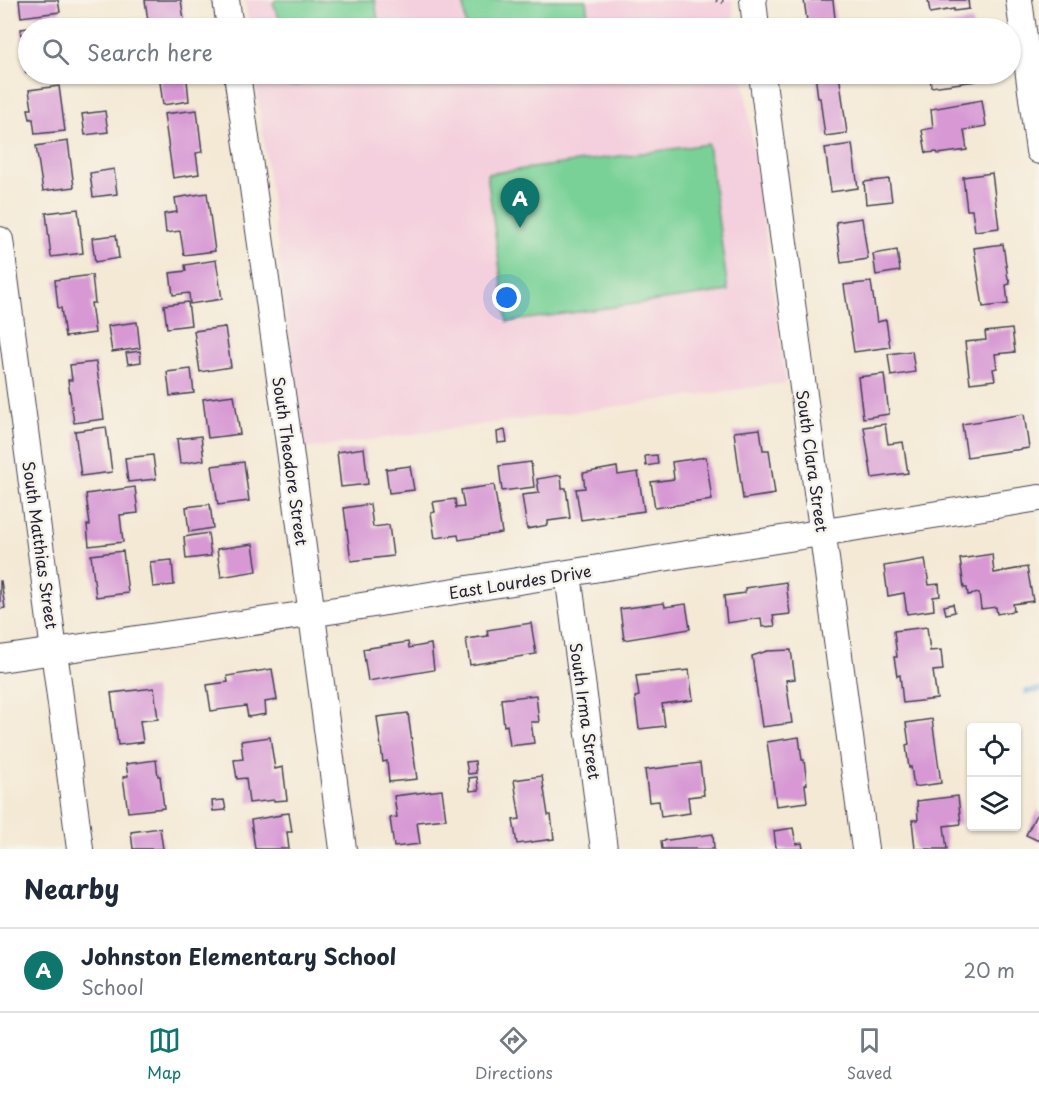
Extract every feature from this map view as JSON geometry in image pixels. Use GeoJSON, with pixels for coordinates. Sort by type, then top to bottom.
{"type":"FeatureCollection","features":[{"type":"Feature","properties":{"kind":"street"},"geometry":{"type":"LineString","coordinates":[[226,0],[229,18]]}},
{"type":"Feature","properties":{"kind":"street"},"geometry":{"type":"LineString","coordinates":[[753,0],[755,18]]}},
{"type":"Feature","properties":{"kind":"street"},"geometry":{"type":"LineString","coordinates":[[1018,0],[1021,18]]}},
{"type":"Feature","properties":{"kind":"street"},"geometry":{"type":"LineString","coordinates":[[1021,22],[1039,151]]}},
{"type":"Feature","properties":{"kind":"street","name":"South Theodore Street"},"geometry":{"type":"LineString","coordinates":[[238,84],[343,849]]}},
{"type":"Feature","properties":{"kind":"street","name":"South Clara Street"},"geometry":{"type":"LineString","coordinates":[[763,84],[865,849]]}},
{"type":"Feature","properties":{"kind":"street","name":"South Matthias Street"},"geometry":{"type":"LineString","coordinates":[[0,240],[80,849]]}},
{"type":"Feature","properties":{"kind":"street","name":"East Lourdes Drive"},"geometry":{"type":"LineString","coordinates":[[0,659],[311,614],[1039,498]]}},
{"type":"Feature","properties":{"kind":"street","name":"South Irma Street"},"geometry":{"type":"LineString","coordinates":[[568,574],[604,849]]}},
{"type":"Feature","properties":{"kind":"path"},"geometry":{"type":"LineString","coordinates":[[716,0],[724,2]]}},
{"type":"Feature","properties":{"kind":"shaded area"},"geometry":{"type":"Polygon","coordinates":[[[245,0],[732,0],[735,18],[248,18],[245,0]]]}},
{"type":"Feature","properties":{"kind":"shaded area"},"geometry":{"type":"Polygon","coordinates":[[[256,84],[744,84],[786,383],[304,449],[256,84]]]}},
{"type":"Feature","properties":{"kind":"green space"},"geometry":{"type":"Polygon","coordinates":[[[276,0],[375,0],[378,18],[279,18],[273,3],[276,0]]]}},
{"type":"Feature","properties":{"kind":"green space"},"geometry":{"type":"Polygon","coordinates":[[[463,0],[586,0],[588,18],[465,18],[463,0]]]}},
{"type":"Feature","properties":{"kind":"green space"},"geometry":{"type":"Polygon","coordinates":[[[708,144],[728,291],[507,322],[487,174],[708,144]]]}},
{"type":"Feature","properties":{"kind":"building"},"geometry":{"type":"Polygon","coordinates":[[[19,0],[58,0],[60,12],[21,17],[19,0]]]}},
{"type":"Feature","properties":{"kind":"building"},"geometry":{"type":"Polygon","coordinates":[[[145,0],[181,0],[184,18],[148,18],[145,0]]]}},
{"type":"Feature","properties":{"kind":"building"},"geometry":{"type":"Polygon","coordinates":[[[804,0],[833,0],[835,18],[807,18],[804,0]]]}},
{"type":"Feature","properties":{"kind":"building"},"geometry":{"type":"Polygon","coordinates":[[[928,0],[968,0],[969,9],[930,13],[928,0]]]}},
{"type":"Feature","properties":{"kind":"building"},"geometry":{"type":"Polygon","coordinates":[[[160,84],[187,84],[189,101],[163,105],[160,84]]]}},
{"type":"Feature","properties":{"kind":"building"},"geometry":{"type":"Polygon","coordinates":[[[816,84],[840,84],[847,133],[825,136],[820,98],[818,98],[816,84]]]}},
{"type":"Feature","properties":{"kind":"building"},"geometry":{"type":"Polygon","coordinates":[[[931,84],[954,84],[931,87],[931,84]]]}},
{"type":"Feature","properties":{"kind":"building"},"geometry":{"type":"Polygon","coordinates":[[[59,86],[65,131],[35,134],[33,119],[30,119],[28,109],[32,109],[29,90],[59,86]]]}},
{"type":"Feature","properties":{"kind":"building"},"geometry":{"type":"Polygon","coordinates":[[[982,100],[986,126],[964,130],[967,150],[938,154],[937,152],[926,153],[922,130],[933,128],[931,109],[982,100]]]}},
{"type":"Feature","properties":{"kind":"building"},"geometry":{"type":"Polygon","coordinates":[[[197,110],[202,152],[196,153],[199,174],[173,178],[164,114],[197,110]]]}},
{"type":"Feature","properties":{"kind":"building"},"geometry":{"type":"Polygon","coordinates":[[[105,111],[108,132],[85,135],[82,114],[105,111]]]}},
{"type":"Feature","properties":{"kind":"building"},"geometry":{"type":"Polygon","coordinates":[[[68,141],[74,187],[43,191],[36,146],[68,141]]]}},
{"type":"Feature","properties":{"kind":"building"},"geometry":{"type":"Polygon","coordinates":[[[852,144],[858,188],[831,192],[825,148],[852,144]]]}},
{"type":"Feature","properties":{"kind":"building"},"geometry":{"type":"Polygon","coordinates":[[[114,169],[117,194],[93,197],[90,173],[114,169]]]}},
{"type":"Feature","properties":{"kind":"building"},"geometry":{"type":"Polygon","coordinates":[[[992,173],[999,228],[975,231],[972,210],[967,210],[963,177],[992,173]]]}},
{"type":"Feature","properties":{"kind":"building"},"geometry":{"type":"Polygon","coordinates":[[[889,179],[892,201],[866,204],[864,182],[889,179]]]}},
{"type":"Feature","properties":{"kind":"building"},"geometry":{"type":"Polygon","coordinates":[[[207,193],[215,251],[184,255],[180,231],[166,233],[164,214],[177,212],[175,198],[207,193]]]}},
{"type":"Feature","properties":{"kind":"building"},"geometry":{"type":"Polygon","coordinates":[[[78,209],[83,253],[51,257],[46,213],[78,209]]]}},
{"type":"Feature","properties":{"kind":"building"},"geometry":{"type":"Polygon","coordinates":[[[862,218],[868,259],[841,263],[836,222],[862,218]]]}},
{"type":"Feature","properties":{"kind":"building"},"geometry":{"type":"Polygon","coordinates":[[[116,235],[119,258],[95,262],[92,238],[116,235]]]}},
{"type":"Feature","properties":{"kind":"building"},"geometry":{"type":"Polygon","coordinates":[[[1003,244],[1010,284],[1006,285],[1008,304],[983,307],[974,248],[1003,244]]]}},
{"type":"Feature","properties":{"kind":"building"},"geometry":{"type":"Polygon","coordinates":[[[897,250],[900,271],[876,275],[873,254],[897,250]]]}},
{"type":"Feature","properties":{"kind":"building"},"geometry":{"type":"Polygon","coordinates":[[[216,260],[222,299],[190,304],[189,293],[173,295],[170,273],[186,271],[185,265],[216,260]]]}},
{"type":"Feature","properties":{"kind":"building"},"geometry":{"type":"Polygon","coordinates":[[[92,275],[95,303],[91,303],[95,333],[65,337],[61,308],[58,308],[55,280],[92,275]]]}},
{"type":"Feature","properties":{"kind":"building"},"geometry":{"type":"Polygon","coordinates":[[[871,282],[877,322],[886,320],[890,347],[854,352],[844,285],[871,282]]]}},
{"type":"Feature","properties":{"kind":"building"},"geometry":{"type":"Polygon","coordinates":[[[188,302],[191,325],[167,328],[164,305],[188,302]]]}},
{"type":"Feature","properties":{"kind":"building"},"geometry":{"type":"Polygon","coordinates":[[[137,322],[140,348],[112,352],[108,326],[137,322]]]}},
{"type":"Feature","properties":{"kind":"building"},"geometry":{"type":"Polygon","coordinates":[[[225,327],[231,367],[200,372],[194,331],[225,327]]]}},
{"type":"Feature","properties":{"kind":"building"},"geometry":{"type":"Polygon","coordinates":[[[1012,329],[1015,352],[995,354],[997,368],[993,369],[995,380],[970,383],[965,342],[986,340],[985,332],[1012,329]]]}},
{"type":"Feature","properties":{"kind":"building"},"geometry":{"type":"Polygon","coordinates":[[[140,351],[141,362],[128,364],[126,353],[140,351]]]}},
{"type":"Feature","properties":{"kind":"building"},"geometry":{"type":"Polygon","coordinates":[[[912,351],[915,372],[891,376],[888,354],[912,351]]]}},
{"type":"Feature","properties":{"kind":"building"},"geometry":{"type":"Polygon","coordinates":[[[96,362],[104,419],[74,423],[68,380],[72,380],[70,365],[96,362]]]}},
{"type":"Feature","properties":{"kind":"building"},"geometry":{"type":"Polygon","coordinates":[[[191,369],[194,393],[170,396],[167,372],[191,369]]]}},
{"type":"Feature","properties":{"kind":"building"},"geometry":{"type":"Polygon","coordinates":[[[884,374],[889,414],[863,418],[858,377],[884,374]]]}},
{"type":"Feature","properties":{"kind":"building"},"geometry":{"type":"Polygon","coordinates":[[[234,395],[240,434],[208,438],[203,399],[234,395]]]}},
{"type":"Feature","properties":{"kind":"building"},"geometry":{"type":"Polygon","coordinates":[[[1024,414],[1029,448],[967,457],[962,424],[1024,414]]]}},
{"type":"Feature","properties":{"kind":"building"},"geometry":{"type":"Polygon","coordinates":[[[885,424],[888,444],[903,442],[908,473],[872,478],[864,427],[885,424]]]}},
{"type":"Feature","properties":{"kind":"building"},"geometry":{"type":"Polygon","coordinates":[[[106,427],[112,472],[81,476],[75,431],[106,427]]]}},
{"type":"Feature","properties":{"kind":"building"},"geometry":{"type":"Polygon","coordinates":[[[760,429],[763,450],[769,450],[775,494],[743,499],[734,432],[760,429]]]}},
{"type":"Feature","properties":{"kind":"building"},"geometry":{"type":"Polygon","coordinates":[[[505,430],[507,442],[498,443],[497,432],[505,430]]]}},
{"type":"Feature","properties":{"kind":"building"},"geometry":{"type":"Polygon","coordinates":[[[201,436],[204,460],[180,464],[177,439],[201,436]]]}},
{"type":"Feature","properties":{"kind":"building"},"geometry":{"type":"Polygon","coordinates":[[[364,448],[368,484],[341,487],[337,452],[364,448]]]}},
{"type":"Feature","properties":{"kind":"building"},"geometry":{"type":"Polygon","coordinates":[[[153,455],[156,479],[128,482],[125,458],[153,455]]]}},
{"type":"Feature","properties":{"kind":"building"},"geometry":{"type":"Polygon","coordinates":[[[657,455],[658,464],[646,466],[645,456],[657,455]]]}},
{"type":"Feature","properties":{"kind":"building"},"geometry":{"type":"Polygon","coordinates":[[[706,457],[712,500],[655,508],[651,482],[674,479],[672,462],[706,457]]]}},
{"type":"Feature","properties":{"kind":"building"},"geometry":{"type":"Polygon","coordinates":[[[244,462],[249,501],[218,505],[212,466],[244,462]]]}},
{"type":"Feature","properties":{"kind":"building"},"geometry":{"type":"Polygon","coordinates":[[[531,462],[534,487],[502,491],[499,466],[531,462]]]}},
{"type":"Feature","properties":{"kind":"building"},"geometry":{"type":"Polygon","coordinates":[[[410,466],[414,490],[389,493],[386,469],[410,466]]]}},
{"type":"Feature","properties":{"kind":"building"},"geometry":{"type":"Polygon","coordinates":[[[617,467],[618,475],[638,472],[644,511],[581,520],[576,489],[585,488],[583,473],[617,467]]]}},
{"type":"Feature","properties":{"kind":"building"},"geometry":{"type":"Polygon","coordinates":[[[561,475],[562,488],[566,488],[570,518],[548,521],[548,525],[527,529],[522,495],[539,493],[537,479],[561,475]]]}},
{"type":"Feature","properties":{"kind":"building"},"geometry":{"type":"Polygon","coordinates":[[[494,485],[502,533],[459,540],[458,535],[435,538],[431,513],[435,512],[433,502],[455,499],[456,508],[464,507],[461,490],[494,485]]]}},
{"type":"Feature","properties":{"kind":"building"},"geometry":{"type":"Polygon","coordinates":[[[135,487],[138,513],[120,515],[123,542],[89,546],[87,525],[90,525],[86,494],[135,487]]]}},
{"type":"Feature","properties":{"kind":"building"},"geometry":{"type":"Polygon","coordinates":[[[210,504],[213,528],[189,532],[186,507],[210,504]]]}},
{"type":"Feature","properties":{"kind":"building"},"geometry":{"type":"Polygon","coordinates":[[[370,504],[373,527],[389,525],[393,556],[351,561],[344,508],[370,504]]]}},
{"type":"Feature","properties":{"kind":"building"},"geometry":{"type":"Polygon","coordinates":[[[208,533],[211,556],[186,559],[184,537],[208,533]]]}},
{"type":"Feature","properties":{"kind":"building"},"geometry":{"type":"Polygon","coordinates":[[[253,544],[257,571],[221,577],[217,549],[253,544]]]}},
{"type":"Feature","properties":{"kind":"building"},"geometry":{"type":"Polygon","coordinates":[[[123,551],[128,593],[96,597],[91,555],[123,551]]]}},
{"type":"Feature","properties":{"kind":"building"},"geometry":{"type":"Polygon","coordinates":[[[992,554],[994,573],[1027,567],[1033,601],[1013,604],[1014,611],[997,614],[996,607],[981,609],[979,593],[968,595],[967,588],[964,588],[960,559],[992,554]]]}},
{"type":"Feature","properties":{"kind":"building"},"geometry":{"type":"Polygon","coordinates":[[[925,559],[929,585],[939,584],[940,596],[933,597],[934,610],[907,614],[904,593],[888,596],[884,566],[925,559]]]}},
{"type":"Feature","properties":{"kind":"building"},"geometry":{"type":"Polygon","coordinates":[[[172,560],[174,585],[153,587],[150,562],[172,560]]]}},
{"type":"Feature","properties":{"kind":"building"},"geometry":{"type":"Polygon","coordinates":[[[0,581],[5,608],[0,609],[0,581]]]}},
{"type":"Feature","properties":{"kind":"building"},"geometry":{"type":"Polygon","coordinates":[[[786,582],[790,614],[773,616],[775,626],[762,627],[761,618],[727,623],[724,596],[745,593],[745,588],[786,582]]]}},
{"type":"Feature","properties":{"kind":"building"},"geometry":{"type":"Polygon","coordinates":[[[664,603],[665,607],[686,604],[690,629],[624,640],[620,609],[664,603]]]}},
{"type":"Feature","properties":{"kind":"building"},"geometry":{"type":"Polygon","coordinates":[[[953,604],[955,612],[946,614],[944,606],[953,604]]]}},
{"type":"Feature","properties":{"kind":"building"},"geometry":{"type":"Polygon","coordinates":[[[531,623],[536,654],[470,665],[466,639],[488,636],[487,630],[531,623]]]}},
{"type":"Feature","properties":{"kind":"building"},"geometry":{"type":"Polygon","coordinates":[[[927,627],[930,651],[941,650],[943,670],[933,671],[937,699],[903,703],[900,675],[897,676],[894,657],[897,657],[894,631],[927,627]]]}},
{"type":"Feature","properties":{"kind":"building"},"geometry":{"type":"Polygon","coordinates":[[[408,642],[409,648],[431,644],[434,670],[368,681],[363,649],[408,642]]]}},
{"type":"Feature","properties":{"kind":"building"},"geometry":{"type":"Polygon","coordinates":[[[791,650],[795,679],[786,680],[792,723],[762,727],[752,656],[767,651],[791,650]]]}},
{"type":"Feature","properties":{"kind":"building"},"geometry":{"type":"Polygon","coordinates":[[[272,669],[277,700],[265,702],[266,714],[248,717],[246,706],[211,711],[207,685],[228,682],[227,676],[272,669]]]}},
{"type":"Feature","properties":{"kind":"building"},"geometry":{"type":"Polygon","coordinates":[[[689,670],[693,700],[662,704],[665,726],[639,729],[635,697],[639,696],[636,676],[689,670]]]}},
{"type":"Feature","properties":{"kind":"building"},"geometry":{"type":"Polygon","coordinates":[[[154,688],[158,719],[140,721],[143,742],[118,745],[111,693],[154,688]]]}},
{"type":"Feature","properties":{"kind":"building"},"geometry":{"type":"Polygon","coordinates":[[[536,695],[539,722],[531,722],[534,743],[510,746],[507,725],[504,726],[501,699],[536,695]]]}},
{"type":"Feature","properties":{"kind":"building"},"geometry":{"type":"Polygon","coordinates":[[[408,713],[417,779],[389,782],[387,761],[383,762],[377,717],[408,713]]]}},
{"type":"Feature","properties":{"kind":"building"},"geometry":{"type":"Polygon","coordinates":[[[932,719],[941,783],[914,787],[906,745],[909,744],[906,723],[932,719]]]}},
{"type":"Feature","properties":{"kind":"building"},"geometry":{"type":"Polygon","coordinates":[[[270,737],[275,769],[283,767],[287,800],[249,803],[246,778],[237,779],[234,760],[243,759],[241,741],[270,737]]]}},
{"type":"Feature","properties":{"kind":"building"},"geometry":{"type":"Polygon","coordinates":[[[799,737],[807,784],[805,785],[807,802],[776,806],[767,742],[799,737]]]}},
{"type":"Feature","properties":{"kind":"building"},"geometry":{"type":"Polygon","coordinates":[[[156,760],[164,808],[128,812],[123,777],[128,776],[126,764],[156,760]]]}},
{"type":"Feature","properties":{"kind":"building"},"geometry":{"type":"Polygon","coordinates":[[[475,761],[476,773],[468,774],[466,762],[475,761]]]}},
{"type":"Feature","properties":{"kind":"building"},"geometry":{"type":"Polygon","coordinates":[[[700,763],[704,795],[688,797],[690,813],[661,817],[659,801],[649,802],[645,770],[700,763]]]}},
{"type":"Feature","properties":{"kind":"building"},"geometry":{"type":"Polygon","coordinates":[[[542,776],[554,839],[517,844],[513,820],[520,819],[514,780],[542,776]]]}},
{"type":"Feature","properties":{"kind":"building"},"geometry":{"type":"Polygon","coordinates":[[[477,777],[479,790],[470,791],[469,778],[477,777]]]}},
{"type":"Feature","properties":{"kind":"building"},"geometry":{"type":"Polygon","coordinates":[[[442,790],[446,819],[417,822],[420,844],[394,847],[390,818],[397,817],[394,796],[442,790]]]}},
{"type":"Feature","properties":{"kind":"building"},"geometry":{"type":"Polygon","coordinates":[[[958,796],[961,824],[944,826],[947,849],[915,849],[912,820],[918,820],[917,801],[958,796]]]}},
{"type":"Feature","properties":{"kind":"building"},"geometry":{"type":"Polygon","coordinates":[[[224,800],[226,810],[213,811],[212,801],[224,800]]]}},
{"type":"Feature","properties":{"kind":"building"},"geometry":{"type":"Polygon","coordinates":[[[1039,809],[1039,841],[1026,835],[1039,809]]]}},
{"type":"Feature","properties":{"kind":"building"},"geometry":{"type":"Polygon","coordinates":[[[289,813],[292,832],[287,832],[289,849],[255,849],[251,820],[289,813]]]}},
{"type":"Feature","properties":{"kind":"building"},"geometry":{"type":"Polygon","coordinates":[[[160,828],[163,849],[133,849],[131,832],[160,828]]]}},
{"type":"Feature","properties":{"kind":"building"},"geometry":{"type":"Polygon","coordinates":[[[793,828],[796,844],[802,843],[803,849],[776,849],[774,831],[793,828]]]}},
{"type":"Feature","properties":{"kind":"building"},"geometry":{"type":"Polygon","coordinates":[[[713,834],[714,849],[662,849],[661,841],[713,834]]]}},
{"type":"Feature","properties":{"kind":"waterway"},"geometry":{"type":"LineString","coordinates":[[1027,692],[1039,690]]}},
{"type":"Feature","properties":{"kind":"place","name":"Johnston Elementary School"},"geometry":{"type":"Point","coordinates":[520,228]}}]}
